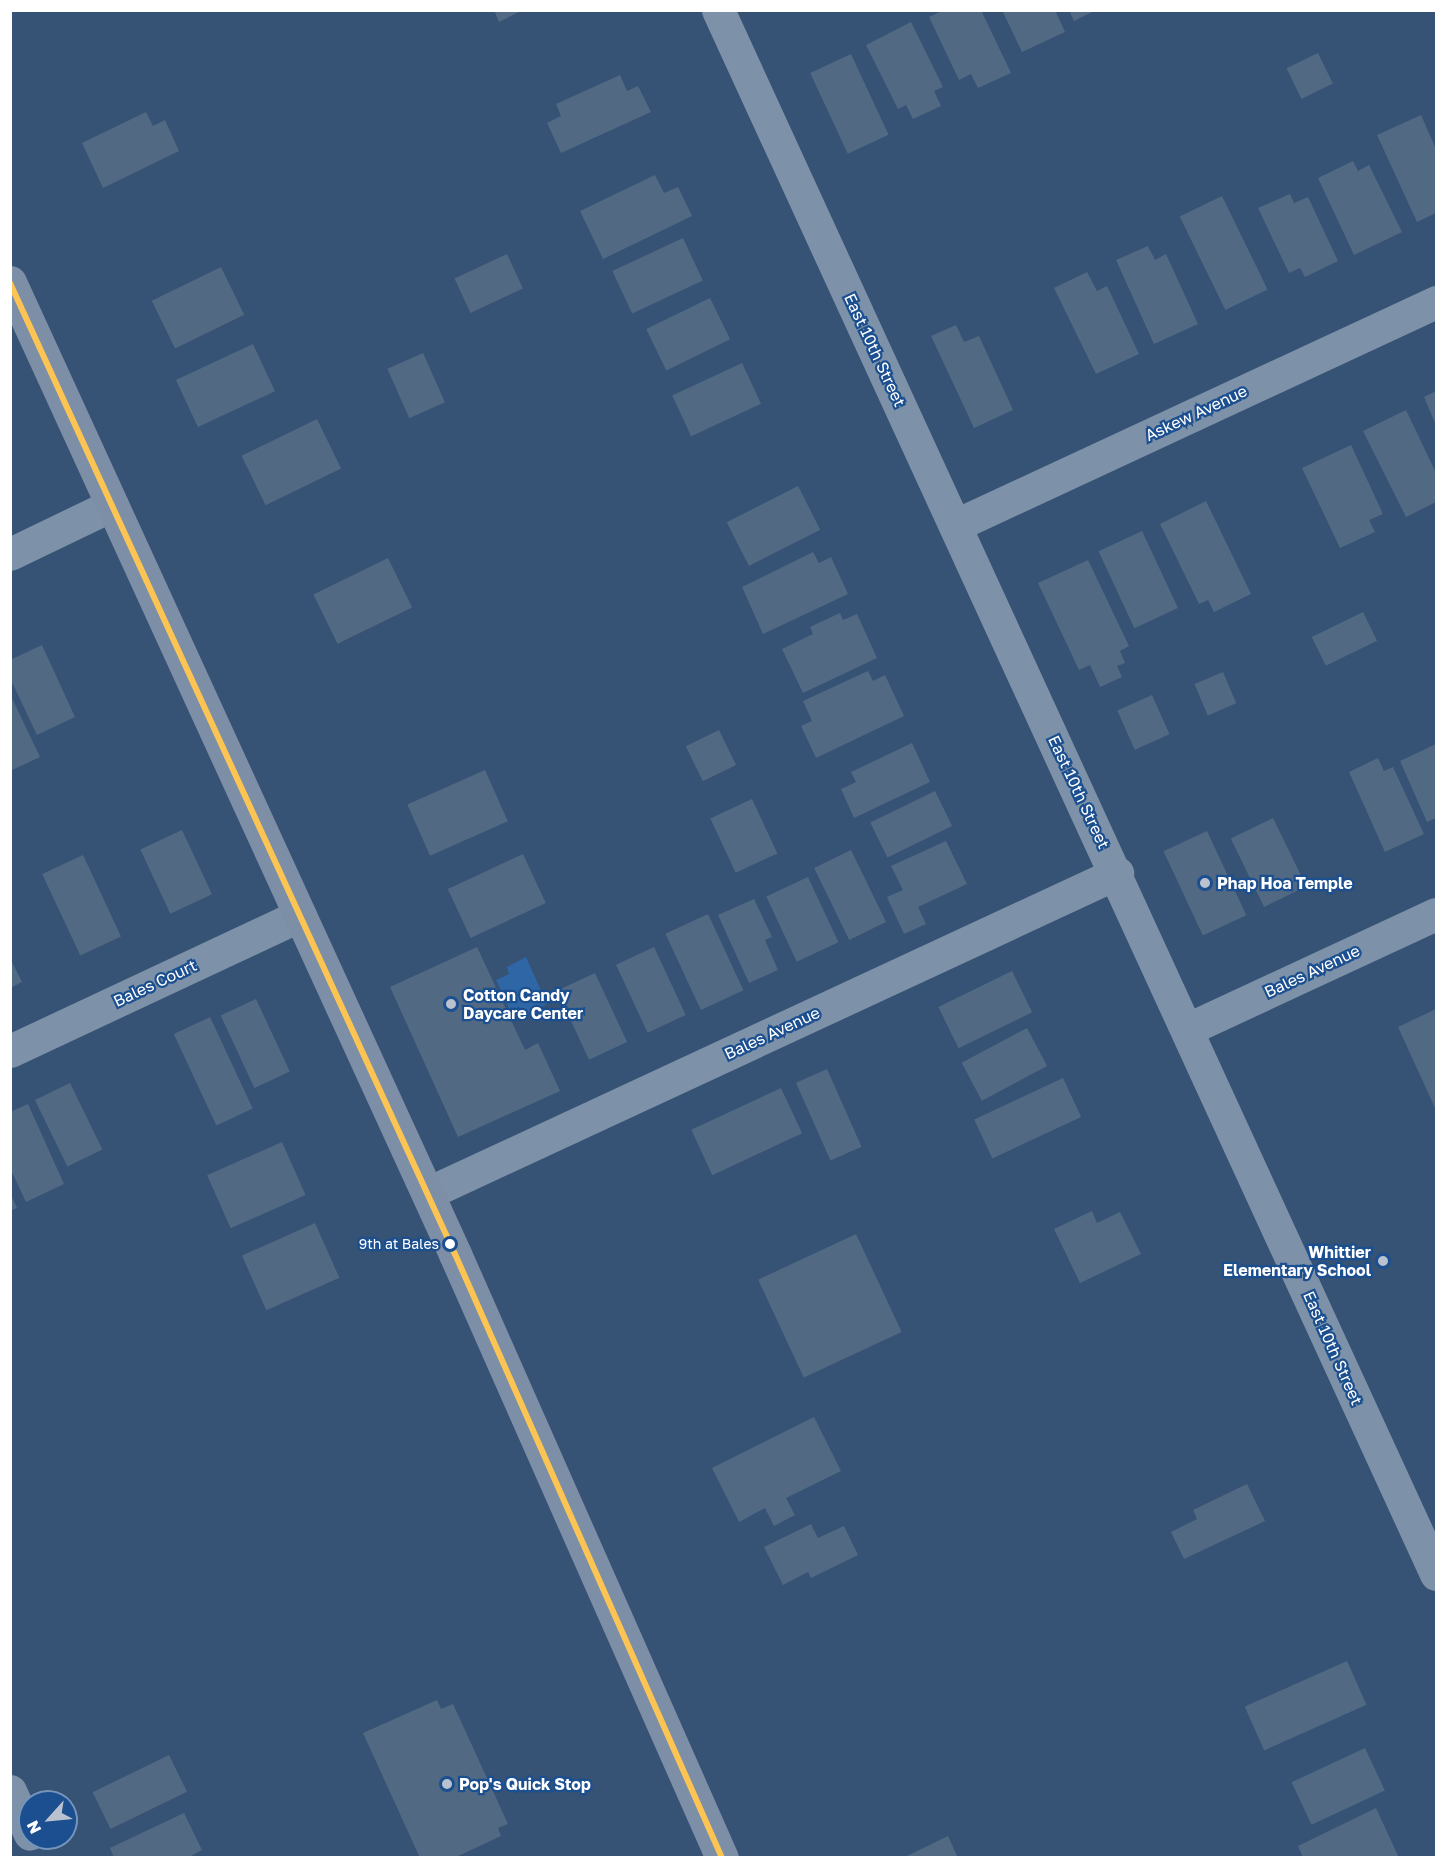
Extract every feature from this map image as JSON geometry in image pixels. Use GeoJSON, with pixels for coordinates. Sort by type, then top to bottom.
{"type":"FeatureCollection","features":[{"type":"Feature","properties":{"kind":"main road"},"geometry":{"type":"LineString","coordinates":[[10,282],[428,1193],[718,1856]]}},
{"type":"Feature","properties":{"kind":"street","name":"East 10th Street"},"geometry":{"type":"LineString","coordinates":[[728,14],[956,525],[1188,1029],[1427,1528],[1437,1574]]}},
{"type":"Feature","properties":{"kind":"street","name":"Askew Avenue"},"geometry":{"type":"LineString","coordinates":[[956,525],[1437,302]]}},
{"type":"Feature","properties":{"kind":"street"},"geometry":{"type":"LineString","coordinates":[[10,554],[112,505]]}},
{"type":"Feature","properties":{"kind":"street","name":"Bales Avenue"},"geometry":{"type":"LineString","coordinates":[[428,1193],[1117,873]]}},
{"type":"Feature","properties":{"kind":"street","name":"Bales Avenue"},"geometry":{"type":"LineString","coordinates":[[1188,1029],[1437,914]]}},
{"type":"Feature","properties":{"kind":"street","name":"Bales Court"},"geometry":{"type":"LineString","coordinates":[[10,1051],[300,915]]}},
{"type":"Feature","properties":{"kind":"street"},"geometry":{"type":"LineString","coordinates":[[10,1791],[18,1808]]}},
{"type":"Feature","properties":{"kind":"shaded area"},"geometry":{"type":"Polygon","coordinates":[[[526,957],[547,1004],[514,1019],[496,980],[509,974],[507,967],[526,957]]]}},
{"type":"Feature","properties":{"kind":"building"},"geometry":{"type":"Polygon","coordinates":[[[494,10],[523,10],[499,22],[494,10]]]}},
{"type":"Feature","properties":{"kind":"building"},"geometry":{"type":"Polygon","coordinates":[[[944,10],[981,10],[1011,73],[978,88],[971,74],[959,80],[929,17],[944,10]]]}},
{"type":"Feature","properties":{"kind":"building"},"geometry":{"type":"Polygon","coordinates":[[[1002,10],[1055,10],[1065,32],[1022,52],[1002,10]]]}},
{"type":"Feature","properties":{"kind":"building"},"geometry":{"type":"Polygon","coordinates":[[[1069,10],[1096,10],[1074,21],[1069,10]]]}},
{"type":"Feature","properties":{"kind":"building"},"geometry":{"type":"Polygon","coordinates":[[[911,22],[943,87],[934,91],[941,106],[913,119],[906,105],[898,109],[866,45],[911,22]]]}},
{"type":"Feature","properties":{"kind":"building"},"geometry":{"type":"Polygon","coordinates":[[[1318,53],[1333,84],[1301,99],[1287,68],[1318,53]]]}},
{"type":"Feature","properties":{"kind":"building"},"geometry":{"type":"Polygon","coordinates":[[[851,54],[889,135],[848,154],[810,73],[851,54]]]}},
{"type":"Feature","properties":{"kind":"building"},"geometry":{"type":"Polygon","coordinates":[[[620,75],[627,91],[638,86],[651,112],[561,153],[547,123],[561,116],[556,104],[620,75]]]}},
{"type":"Feature","properties":{"kind":"building"},"geometry":{"type":"Polygon","coordinates":[[[146,112],[153,126],[165,120],[179,151],[103,188],[82,143],[146,112]]]}},
{"type":"Feature","properties":{"kind":"building"},"geometry":{"type":"Polygon","coordinates":[[[1421,115],[1436,149],[1436,213],[1417,222],[1377,135],[1421,115]]]}},
{"type":"Feature","properties":{"kind":"building"},"geometry":{"type":"Polygon","coordinates":[[[1353,161],[1358,171],[1369,165],[1402,232],[1354,255],[1318,178],[1353,161]]]}},
{"type":"Feature","properties":{"kind":"building"},"geometry":{"type":"Polygon","coordinates":[[[655,175],[664,193],[678,187],[692,216],[603,259],[580,211],[655,175]]]}},
{"type":"Feature","properties":{"kind":"building"},"geometry":{"type":"Polygon","coordinates":[[[1290,194],[1294,203],[1308,197],[1338,261],[1305,277],[1300,268],[1289,273],[1258,208],[1290,194]]]}},
{"type":"Feature","properties":{"kind":"building"},"geometry":{"type":"Polygon","coordinates":[[[1222,196],[1268,289],[1225,310],[1180,217],[1222,196]]]}},
{"type":"Feature","properties":{"kind":"building"},"geometry":{"type":"Polygon","coordinates":[[[683,238],[703,281],[632,314],[612,271],[683,238]]]}},
{"type":"Feature","properties":{"kind":"building"},"geometry":{"type":"Polygon","coordinates":[[[1148,246],[1155,260],[1166,254],[1198,324],[1154,344],[1116,260],[1148,246]]]}},
{"type":"Feature","properties":{"kind":"building"},"geometry":{"type":"Polygon","coordinates":[[[507,254],[523,288],[470,313],[454,279],[507,254]]]}},
{"type":"Feature","properties":{"kind":"building"},"geometry":{"type":"Polygon","coordinates":[[[221,267],[244,315],[175,348],[152,301],[221,267]]]}},
{"type":"Feature","properties":{"kind":"building"},"geometry":{"type":"Polygon","coordinates":[[[1087,272],[1097,291],[1107,286],[1139,354],[1096,374],[1054,288],[1087,272]]]}},
{"type":"Feature","properties":{"kind":"building"},"geometry":{"type":"Polygon","coordinates":[[[710,298],[730,339],[666,370],[646,329],[710,298]]]}},
{"type":"Feature","properties":{"kind":"building"},"geometry":{"type":"Polygon","coordinates":[[[956,325],[964,342],[979,336],[1013,410],[974,428],[931,336],[956,325]]]}},
{"type":"Feature","properties":{"kind":"building"},"geometry":{"type":"Polygon","coordinates":[[[253,344],[275,391],[198,427],[176,380],[253,344]]]}},
{"type":"Feature","properties":{"kind":"building"},"geometry":{"type":"Polygon","coordinates":[[[423,353],[445,402],[409,418],[387,369],[423,353]]]}},
{"type":"Feature","properties":{"kind":"building"},"geometry":{"type":"Polygon","coordinates":[[[742,363],[761,404],[691,436],[672,396],[742,363]]]}},
{"type":"Feature","properties":{"kind":"building"},"geometry":{"type":"Polygon","coordinates":[[[1436,391],[1436,425],[1424,397],[1436,391]]]}},
{"type":"Feature","properties":{"kind":"building"},"geometry":{"type":"Polygon","coordinates":[[[1406,410],[1436,473],[1436,502],[1406,517],[1363,431],[1406,410]]]}},
{"type":"Feature","properties":{"kind":"building"},"geometry":{"type":"Polygon","coordinates":[[[317,419],[341,468],[266,505],[242,456],[317,419]]]}},
{"type":"Feature","properties":{"kind":"building"},"geometry":{"type":"Polygon","coordinates":[[[1351,445],[1383,514],[1369,520],[1375,532],[1340,548],[1302,468],[1351,445]]]}},
{"type":"Feature","properties":{"kind":"building"},"geometry":{"type":"Polygon","coordinates":[[[798,486],[820,530],[749,566],[727,522],[798,486]]]}},
{"type":"Feature","properties":{"kind":"building"},"geometry":{"type":"Polygon","coordinates":[[[1206,501],[1251,594],[1214,612],[1208,600],[1199,604],[1160,524],[1206,501]]]}},
{"type":"Feature","properties":{"kind":"building"},"geometry":{"type":"Polygon","coordinates":[[[1142,531],[1178,608],[1134,628],[1098,551],[1142,531]]]}},
{"type":"Feature","properties":{"kind":"building"},"geometry":{"type":"Polygon","coordinates":[[[813,552],[819,563],[831,557],[848,594],[763,634],[742,587],[813,552]]]}},
{"type":"Feature","properties":{"kind":"building"},"geometry":{"type":"Polygon","coordinates":[[[388,558],[412,607],[338,644],[313,594],[388,558]]]}},
{"type":"Feature","properties":{"kind":"building"},"geometry":{"type":"Polygon","coordinates":[[[1088,560],[1129,646],[1120,651],[1125,663],[1117,666],[1122,677],[1100,687],[1090,665],[1079,670],[1038,583],[1088,560]]]}},
{"type":"Feature","properties":{"kind":"building"},"geometry":{"type":"Polygon","coordinates":[[[1363,612],[1377,641],[1326,666],[1312,637],[1363,612]]]}},
{"type":"Feature","properties":{"kind":"building"},"geometry":{"type":"Polygon","coordinates":[[[840,613],[843,620],[857,614],[877,658],[803,693],[782,649],[813,634],[810,627],[840,613]]]}},
{"type":"Feature","properties":{"kind":"building"},"geometry":{"type":"Polygon","coordinates":[[[42,645],[75,717],[37,735],[10,678],[10,660],[42,645]]]}},
{"type":"Feature","properties":{"kind":"building"},"geometry":{"type":"Polygon","coordinates":[[[868,671],[873,681],[885,675],[904,716],[816,758],[801,726],[812,721],[803,701],[868,671]]]}},
{"type":"Feature","properties":{"kind":"building"},"geometry":{"type":"Polygon","coordinates":[[[1223,672],[1236,703],[1208,715],[1194,684],[1223,672]]]}},
{"type":"Feature","properties":{"kind":"building"},"geometry":{"type":"Polygon","coordinates":[[[10,694],[40,757],[10,771],[10,694]]]}},
{"type":"Feature","properties":{"kind":"building"},"geometry":{"type":"Polygon","coordinates":[[[1152,695],[1169,734],[1135,750],[1117,710],[1152,695]]]}},
{"type":"Feature","properties":{"kind":"building"},"geometry":{"type":"Polygon","coordinates":[[[719,730],[736,765],[703,781],[686,746],[719,730]]]}},
{"type":"Feature","properties":{"kind":"building"},"geometry":{"type":"Polygon","coordinates":[[[912,743],[930,782],[854,818],[841,789],[856,782],[851,772],[912,743]]]}},
{"type":"Feature","properties":{"kind":"building"},"geometry":{"type":"Polygon","coordinates":[[[1436,744],[1436,818],[1427,822],[1400,761],[1436,744]]]}},
{"type":"Feature","properties":{"kind":"building"},"geometry":{"type":"Polygon","coordinates":[[[1378,758],[1384,771],[1393,767],[1424,834],[1385,852],[1349,772],[1378,758]]]}},
{"type":"Feature","properties":{"kind":"building"},"geometry":{"type":"Polygon","coordinates":[[[485,770],[508,821],[430,856],[407,805],[485,770]]]}},
{"type":"Feature","properties":{"kind":"building"},"geometry":{"type":"Polygon","coordinates":[[[935,791],[952,826],[887,858],[870,823],[935,791]]]}},
{"type":"Feature","properties":{"kind":"building"},"geometry":{"type":"Polygon","coordinates":[[[752,799],[777,853],[736,873],[710,818],[752,799]]]}},
{"type":"Feature","properties":{"kind":"building"},"geometry":{"type":"Polygon","coordinates":[[[1273,818],[1306,886],[1264,907],[1231,839],[1273,818]]]}},
{"type":"Feature","properties":{"kind":"building"},"geometry":{"type":"Polygon","coordinates":[[[182,830],[212,894],[170,914],[140,849],[182,830]]]}},
{"type":"Feature","properties":{"kind":"building","name":"Phap Hoa Temple"},"geometry":{"type":"Polygon","coordinates":[[[1207,831],[1246,915],[1203,936],[1163,851],[1207,831]]]}},
{"type":"Feature","properties":{"kind":"building"},"geometry":{"type":"Polygon","coordinates":[[[946,841],[967,884],[918,907],[926,924],[904,934],[887,897],[903,890],[891,866],[946,841]]]}},
{"type":"Feature","properties":{"kind":"building"},"geometry":{"type":"Polygon","coordinates":[[[851,850],[886,922],[849,940],[814,868],[851,850]]]}},
{"type":"Feature","properties":{"kind":"building"},"geometry":{"type":"Polygon","coordinates":[[[523,854],[546,903],[471,938],[448,889],[523,854]]]}},
{"type":"Feature","properties":{"kind":"building"},"geometry":{"type":"Polygon","coordinates":[[[83,855],[121,937],[80,956],[42,874],[83,855]]]}},
{"type":"Feature","properties":{"kind":"building"},"geometry":{"type":"Polygon","coordinates":[[[808,877],[838,942],[797,962],[766,896],[808,877]]]}},
{"type":"Feature","properties":{"kind":"building"},"geometry":{"type":"Polygon","coordinates":[[[754,899],[772,937],[765,940],[778,970],[749,983],[718,915],[754,899]]]}},
{"type":"Feature","properties":{"kind":"building"},"geometry":{"type":"Polygon","coordinates":[[[708,914],[743,990],[701,1010],[665,934],[708,914]]]}},
{"type":"Feature","properties":{"kind":"building"},"geometry":{"type":"Polygon","coordinates":[[[477,947],[525,1050],[538,1043],[560,1091],[458,1137],[390,987],[477,947]]]}},
{"type":"Feature","properties":{"kind":"building"},"geometry":{"type":"Polygon","coordinates":[[[654,947],[686,1015],[648,1033],[616,965],[654,947]]]}},
{"type":"Feature","properties":{"kind":"building"},"geometry":{"type":"Polygon","coordinates":[[[10,958],[22,982],[10,988],[10,958]]]}},
{"type":"Feature","properties":{"kind":"building"},"geometry":{"type":"Polygon","coordinates":[[[1012,971],[1032,1012],[958,1048],[938,1007],[1012,971]]]}},
{"type":"Feature","properties":{"kind":"building"},"geometry":{"type":"Polygon","coordinates":[[[595,973],[627,1042],[589,1060],[557,991],[595,973]]]}},
{"type":"Feature","properties":{"kind":"building"},"geometry":{"type":"Polygon","coordinates":[[[256,999],[290,1072],[254,1088],[221,1015],[256,999]]]}},
{"type":"Feature","properties":{"kind":"building"},"geometry":{"type":"Polygon","coordinates":[[[1436,1009],[1436,1110],[1398,1027],[1436,1009]]]}},
{"type":"Feature","properties":{"kind":"building"},"geometry":{"type":"Polygon","coordinates":[[[210,1017],[253,1109],[216,1125],[174,1034],[210,1017]]]}},
{"type":"Feature","properties":{"kind":"building"},"geometry":{"type":"Polygon","coordinates":[[[1027,1028],[1047,1066],[982,1101],[962,1063],[1027,1028]]]}},
{"type":"Feature","properties":{"kind":"building"},"geometry":{"type":"Polygon","coordinates":[[[827,1069],[862,1147],[831,1160],[796,1083],[827,1069]]]}},
{"type":"Feature","properties":{"kind":"building"},"geometry":{"type":"Polygon","coordinates":[[[1063,1078],[1081,1117],[992,1158],[974,1119],[1063,1078]]]}},
{"type":"Feature","properties":{"kind":"building"},"geometry":{"type":"Polygon","coordinates":[[[70,1083],[102,1150],[67,1167],[35,1100],[70,1083]]]}},
{"type":"Feature","properties":{"kind":"building"},"geometry":{"type":"Polygon","coordinates":[[[781,1088],[802,1133],[712,1175],[691,1130],[781,1088]]]}},
{"type":"Feature","properties":{"kind":"building"},"geometry":{"type":"Polygon","coordinates":[[[28,1104],[64,1184],[26,1202],[10,1168],[10,1112],[28,1104]]]}},
{"type":"Feature","properties":{"kind":"building"},"geometry":{"type":"Polygon","coordinates":[[[282,1142],[306,1195],[231,1228],[207,1175],[282,1142]]]}},
{"type":"Feature","properties":{"kind":"building"},"geometry":{"type":"Polygon","coordinates":[[[10,1193],[17,1208],[10,1211],[10,1193]]]}},
{"type":"Feature","properties":{"kind":"building"},"geometry":{"type":"Polygon","coordinates":[[[1092,1211],[1097,1223],[1120,1212],[1141,1254],[1080,1283],[1054,1229],[1092,1211]]]}},
{"type":"Feature","properties":{"kind":"building"},"geometry":{"type":"Polygon","coordinates":[[[315,1223],[339,1278],[266,1310],[242,1256],[315,1223]]]}},
{"type":"Feature","properties":{"kind":"building"},"geometry":{"type":"Polygon","coordinates":[[[856,1234],[902,1332],[804,1378],[758,1280],[856,1234]]]}},
{"type":"Feature","properties":{"kind":"building"},"geometry":{"type":"Polygon","coordinates":[[[814,1417],[841,1471],[786,1498],[795,1515],[774,1526],[765,1508],[739,1522],[712,1468],[814,1417]]]}},
{"type":"Feature","properties":{"kind":"building"},"geometry":{"type":"Polygon","coordinates":[[[1247,1484],[1265,1521],[1184,1559],[1171,1532],[1197,1519],[1193,1510],[1247,1484]]]}},
{"type":"Feature","properties":{"kind":"building"},"geometry":{"type":"Polygon","coordinates":[[[811,1524],[818,1538],[844,1526],[858,1555],[811,1578],[808,1572],[783,1585],[764,1547],[811,1524]]]}},
{"type":"Feature","properties":{"kind":"building"},"geometry":{"type":"Polygon","coordinates":[[[1347,1661],[1367,1705],[1264,1750],[1245,1707],[1347,1661]]]}},
{"type":"Feature","properties":{"kind":"building"},"geometry":{"type":"Polygon","coordinates":[[[437,1700],[441,1709],[453,1704],[508,1824],[498,1828],[501,1836],[454,1858],[420,1858],[363,1733],[437,1700]]]}},
{"type":"Feature","properties":{"kind":"building"},"geometry":{"type":"Polygon","coordinates":[[[1365,1748],[1385,1791],[1311,1825],[1292,1782],[1365,1748]]]}},
{"type":"Feature","properties":{"kind":"building"},"geometry":{"type":"Polygon","coordinates":[[[169,1755],[187,1792],[111,1829],[93,1792],[169,1755]]]}},
{"type":"Feature","properties":{"kind":"building"},"geometry":{"type":"Polygon","coordinates":[[[1376,1808],[1399,1858],[1303,1858],[1298,1846],[1376,1808]]]}},
{"type":"Feature","properties":{"kind":"building"},"geometry":{"type":"Polygon","coordinates":[[[184,1813],[202,1850],[187,1858],[114,1858],[110,1848],[184,1813]]]}},
{"type":"Feature","properties":{"kind":"building"},"geometry":{"type":"Polygon","coordinates":[[[948,1836],[958,1858],[903,1858],[948,1836]]]}},
{"type":"Feature","properties":{"kind":"transit line"},"geometry":{"type":"LineString","coordinates":[[10,283],[455,1254],[722,1858]]}},
{"type":"Feature","properties":{"kind":"place","name":"Phap Hoa Temple"},"geometry":{"type":"Point","coordinates":[1205,883]}},
{"type":"Feature","properties":{"kind":"place","name":"Cotton Candy Daycare Center"},"geometry":{"type":"Point","coordinates":[451,1004]}},
{"type":"Feature","properties":{"kind":"place","name":"9th at Bales"},"geometry":{"type":"Point","coordinates":[450,1244]}},
{"type":"Feature","properties":{"kind":"place","name":"Whittier Elementary School"},"geometry":{"type":"Point","coordinates":[1383,1261]}},
{"type":"Feature","properties":{"kind":"place","name":"Pop's Quick Stop"},"geometry":{"type":"Point","coordinates":[447,1784]}}]}
